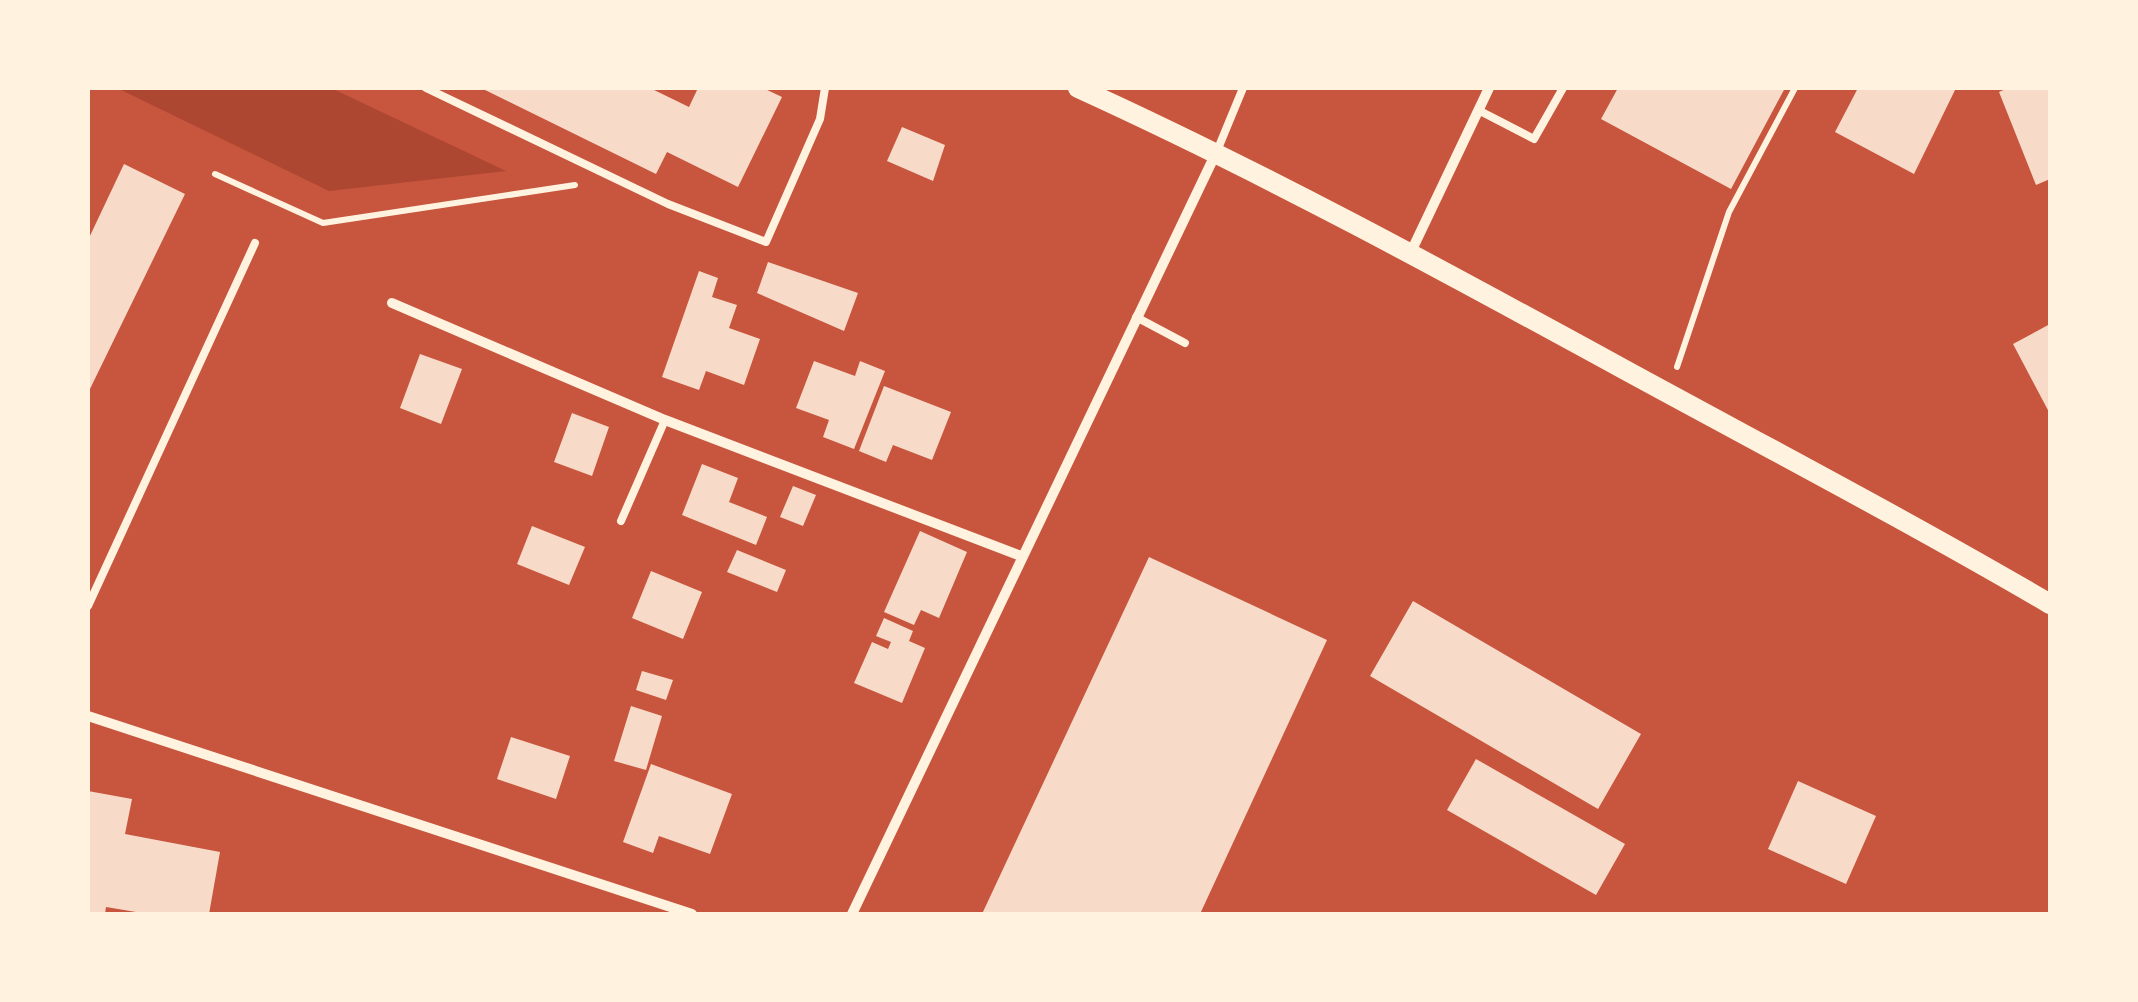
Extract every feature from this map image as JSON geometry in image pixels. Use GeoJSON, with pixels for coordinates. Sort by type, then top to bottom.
{"type":"FeatureCollection","features":[{"type":"Feature","properties":{"kind":"main road"},"geometry":{"type":"LineString","coordinates":[[1078,88],[1217,152],[1888,510],[2050,604]]}},
{"type":"Feature","properties":{"kind":"street"},"geometry":{"type":"LineString","coordinates":[[1409,255],[1489,88]]}},
{"type":"Feature","properties":{"kind":"street"},"geometry":{"type":"LineString","coordinates":[[852,914],[1020,556],[1217,152]]}},
{"type":"Feature","properties":{"kind":"street"},"geometry":{"type":"LineString","coordinates":[[392,304],[665,420],[1020,556]]}},
{"type":"Feature","properties":{"kind":"street"},"geometry":{"type":"LineString","coordinates":[[88,716],[692,914]]}},
{"type":"Feature","properties":{"kind":"lane"},"geometry":{"type":"LineString","coordinates":[[426,88],[616,179],[766,242],[820,119],[825,88]]}},
{"type":"Feature","properties":{"kind":"lane"},"geometry":{"type":"LineString","coordinates":[[1217,152],[1244,88]]}},
{"type":"Feature","properties":{"kind":"lane"},"geometry":{"type":"LineString","coordinates":[[1478,110],[1534,139],[1563,88]]}},
{"type":"Feature","properties":{"kind":"lane"},"geometry":{"type":"LineString","coordinates":[[88,606],[254,244]]}},
{"type":"Feature","properties":{"kind":"lane"},"geometry":{"type":"LineString","coordinates":[[1136,317],[1185,343]]}},
{"type":"Feature","properties":{"kind":"lane"},"geometry":{"type":"LineString","coordinates":[[621,521],[665,420]]}},
{"type":"Feature","properties":{"kind":"path"},"geometry":{"type":"LineString","coordinates":[[1668,394],[1729,212],[1794,88]]}},
{"type":"Feature","properties":{"kind":"path"},"geometry":{"type":"LineString","coordinates":[[215,174],[322,223],[616,179]]}},
{"type":"Feature","properties":{"kind":"shaded area"},"geometry":{"type":"Polygon","coordinates":[[[117,88],[331,88],[506,171],[329,191],[117,88]]]}},
{"type":"Feature","properties":{"kind":"building"},"geometry":{"type":"Polygon","coordinates":[[[481,88],[650,88],[689,107],[698,88],[763,88],[782,97],[738,187],[667,152],[656,174],[481,88]]]}},
{"type":"Feature","properties":{"kind":"building"},"geometry":{"type":"Polygon","coordinates":[[[1618,88],[1785,88],[1731,189],[1601,119],[1618,88]]]}},
{"type":"Feature","properties":{"kind":"building"},"geometry":{"type":"Polygon","coordinates":[[[1858,88],[1956,88],[1914,174],[1835,132],[1858,88]]]}},
{"type":"Feature","properties":{"kind":"building"},"geometry":{"type":"Polygon","coordinates":[[[2008,88],[2050,88],[2050,179],[2036,185],[1999,92],[2008,88]]]}},
{"type":"Feature","properties":{"kind":"building"},"geometry":{"type":"Polygon","coordinates":[[[902,127],[945,145],[933,181],[887,161],[902,127]]]}},
{"type":"Feature","properties":{"kind":"building"},"geometry":{"type":"Polygon","coordinates":[[[124,164],[185,194],[88,393],[88,240],[124,164]]]}},
{"type":"Feature","properties":{"kind":"building"},"geometry":{"type":"Polygon","coordinates":[[[768,262],[858,293],[844,331],[757,293],[768,262]]]}},
{"type":"Feature","properties":{"kind":"building"},"geometry":{"type":"Polygon","coordinates":[[[699,271],[718,278],[712,297],[737,305],[729,328],[760,339],[744,385],[706,371],[699,390],[662,377],[699,271]]]}},
{"type":"Feature","properties":{"kind":"building"},"geometry":{"type":"Polygon","coordinates":[[[2050,324],[2050,414],[2013,344],[2050,324]]]}},
{"type":"Feature","properties":{"kind":"building"},"geometry":{"type":"Polygon","coordinates":[[[420,354],[462,369],[441,424],[400,408],[420,354]]]}},
{"type":"Feature","properties":{"kind":"building"},"geometry":{"type":"Polygon","coordinates":[[[814,361],[855,376],[860,361],[885,371],[854,449],[823,437],[829,420],[796,408],[814,361]]]}},
{"type":"Feature","properties":{"kind":"building"},"geometry":{"type":"Polygon","coordinates":[[[884,386],[951,412],[932,460],[893,445],[886,462],[859,451],[884,386]]]}},
{"type":"Feature","properties":{"kind":"building"},"geometry":{"type":"Polygon","coordinates":[[[572,413],[609,427],[592,476],[554,462],[572,413]]]}},
{"type":"Feature","properties":{"kind":"building"},"geometry":{"type":"Polygon","coordinates":[[[702,464],[738,478],[729,502],[767,517],[756,545],[682,515],[702,464]]]}},
{"type":"Feature","properties":{"kind":"building"},"geometry":{"type":"Polygon","coordinates":[[[793,486],[816,495],[803,526],[780,517],[793,486]]]}},
{"type":"Feature","properties":{"kind":"building"},"geometry":{"type":"Polygon","coordinates":[[[532,526],[585,547],[569,585],[517,564],[532,526]]]}},
{"type":"Feature","properties":{"kind":"building"},"geometry":{"type":"Polygon","coordinates":[[[920,531],[967,552],[939,618],[921,610],[914,625],[884,612],[920,531]]]}},
{"type":"Feature","properties":{"kind":"building"},"geometry":{"type":"Polygon","coordinates":[[[737,550],[786,570],[777,592],[727,572],[737,550]]]}},
{"type":"Feature","properties":{"kind":"building"},"geometry":{"type":"Polygon","coordinates":[[[1149,557],[1327,640],[1200,914],[982,914],[1149,557]]]}},
{"type":"Feature","properties":{"kind":"building"},"geometry":{"type":"Polygon","coordinates":[[[651,571],[702,592],[683,639],[632,618],[651,571]]]}},
{"type":"Feature","properties":{"kind":"building"},"geometry":{"type":"Polygon","coordinates":[[[1413,601],[1641,734],[1598,809],[1370,676],[1413,601]]]}},
{"type":"Feature","properties":{"kind":"building"},"geometry":{"type":"Polygon","coordinates":[[[884,618],[913,631],[909,641],[925,648],[902,703],[854,683],[872,642],[888,649],[891,642],[876,636],[884,618]]]}},
{"type":"Feature","properties":{"kind":"building"},"geometry":{"type":"Polygon","coordinates":[[[642,671],[673,680],[666,700],[636,690],[642,671]]]}},
{"type":"Feature","properties":{"kind":"building"},"geometry":{"type":"Polygon","coordinates":[[[631,706],[662,716],[646,770],[614,761],[631,706]]]}},
{"type":"Feature","properties":{"kind":"building"},"geometry":{"type":"Polygon","coordinates":[[[511,737],[570,756],[556,799],[497,779],[511,737]]]}},
{"type":"Feature","properties":{"kind":"building"},"geometry":{"type":"Polygon","coordinates":[[[1476,759],[1625,844],[1596,895],[1447,810],[1476,759]]]}},
{"type":"Feature","properties":{"kind":"building"},"geometry":{"type":"Polygon","coordinates":[[[651,764],[732,794],[710,854],[659,836],[653,853],[623,842],[651,764]]]}},
{"type":"Feature","properties":{"kind":"building"},"geometry":{"type":"Polygon","coordinates":[[[1798,781],[1876,816],[1846,884],[1768,849],[1798,781]]]}},
{"type":"Feature","properties":{"kind":"building"},"geometry":{"type":"Polygon","coordinates":[[[88,791],[132,799],[125,834],[220,852],[209,914],[148,914],[106,907],[105,914],[88,914],[88,791]]]}}]}
